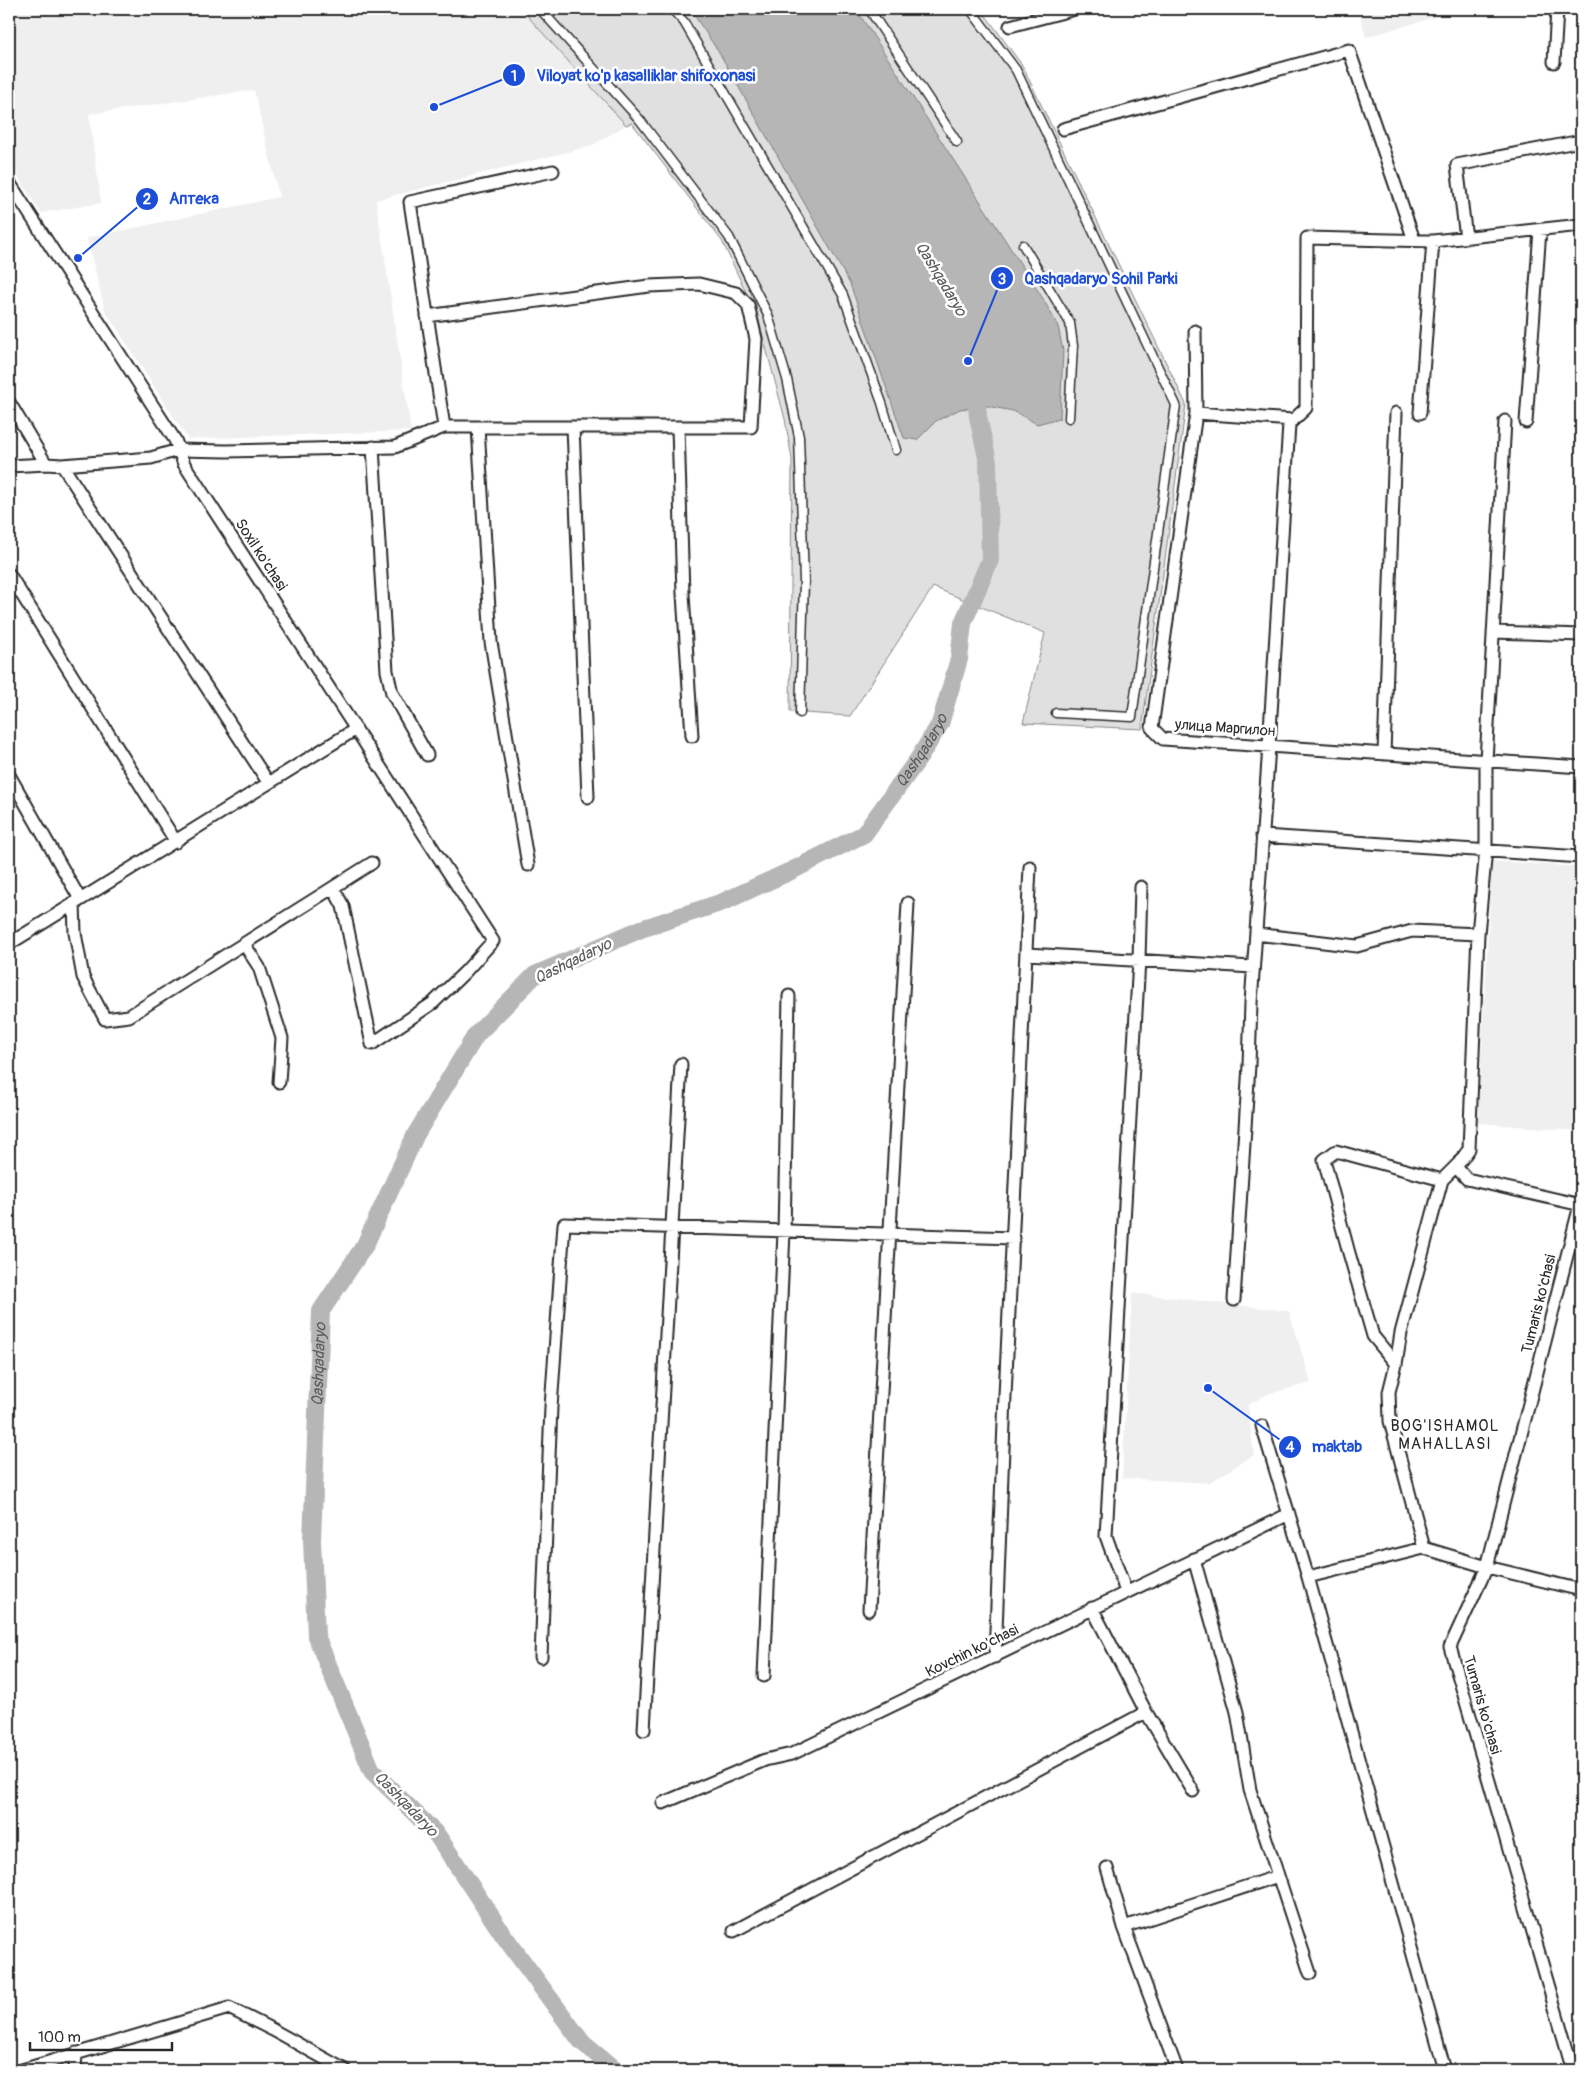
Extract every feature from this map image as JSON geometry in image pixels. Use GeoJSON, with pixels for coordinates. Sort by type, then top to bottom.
{"type":"FeatureCollection","features":[{"type":"Feature","properties":{"kind":"street"},"geometry":{"type":"LineString","coordinates":[[540,9],[640,120],[729,236],[768,315],[787,380],[799,437],[804,581],[800,713]]}},
{"type":"Feature","properties":{"kind":"street"},"geometry":{"type":"LineString","coordinates":[[672,9],[684,22],[843,295],[882,403],[896,450]]}},
{"type":"Feature","properties":{"kind":"street"},"geometry":{"type":"LineString","coordinates":[[869,9],[957,142]]}},
{"type":"Feature","properties":{"kind":"street"},"geometry":{"type":"LineString","coordinates":[[970,9],[1016,70],[1176,405],[1132,717],[1056,713]]}},
{"type":"Feature","properties":{"kind":"street"},"geometry":{"type":"LineString","coordinates":[[1010,26],[1075,9]]}},
{"type":"Feature","properties":{"kind":"street"},"geometry":{"type":"LineString","coordinates":[[1554,62],[1557,9]]}},
{"type":"Feature","properties":{"kind":"street"},"geometry":{"type":"LineString","coordinates":[[1063,129],[1349,50],[1414,240]]}},
{"type":"Feature","properties":{"kind":"street"},"geometry":{"type":"LineString","coordinates":[[1466,238],[1457,166],[1581,142]]}},
{"type":"Feature","properties":{"kind":"street"},"geometry":{"type":"LineString","coordinates":[[444,427],[410,202],[553,172]]}},
{"type":"Feature","properties":{"kind":"street","name":"Soxil ko'chasi"},"geometry":{"type":"LineString","coordinates":[[9,182],[164,424],[184,464],[493,941],[433,1003],[372,1044],[343,906],[333,888]]}},
{"type":"Feature","properties":{"kind":"street"},"geometry":{"type":"LineString","coordinates":[[1234,1300],[1249,1065],[1253,967],[1289,424],[1306,408],[1307,238],[1433,241],[1581,225]]}},
{"type":"Feature","properties":{"kind":"street"},"geometry":{"type":"LineString","coordinates":[[1526,422],[1540,230]]}},
{"type":"Feature","properties":{"kind":"street"},"geometry":{"type":"LineString","coordinates":[[1420,413],[1433,241]]}},
{"type":"Feature","properties":{"kind":"street"},"geometry":{"type":"LineString","coordinates":[[1024,246],[1070,323],[1073,346],[1069,418]]}},
{"type":"Feature","properties":{"kind":"street"},"geometry":{"type":"LineString","coordinates":[[9,466],[62,465],[151,458],[178,450],[226,451],[395,447],[444,427],[751,428],[756,339],[748,305],[736,293],[699,284],[650,286],[427,316]]}},
{"type":"Feature","properties":{"kind":"street","name":"улица Маргилон"},"geometry":{"type":"LineString","coordinates":[[1195,331],[1196,413],[1152,728],[1162,739],[1581,767]]}},
{"type":"Feature","properties":{"kind":"street"},"geometry":{"type":"LineString","coordinates":[[9,402],[46,464]]}},
{"type":"Feature","properties":{"kind":"street"},"geometry":{"type":"LineString","coordinates":[[1196,413],[1293,420]]}},
{"type":"Feature","properties":{"kind":"street"},"geometry":{"type":"LineString","coordinates":[[1384,754],[1396,413]]}},
{"type":"Feature","properties":{"kind":"street"},"geometry":{"type":"LineString","coordinates":[[1424,1548],[1390,1421],[1389,1392],[1402,1333],[1442,1180],[1470,1150],[1478,934],[1486,850],[1486,761],[1506,421]]}},
{"type":"Feature","properties":{"kind":"street"},"geometry":{"type":"LineString","coordinates":[[478,427],[491,642],[528,865]]}},
{"type":"Feature","properties":{"kind":"street"},"geometry":{"type":"LineString","coordinates":[[572,427],[588,797]]}},
{"type":"Feature","properties":{"kind":"street"},"geometry":{"type":"LineString","coordinates":[[678,427],[683,594],[692,736]]}},
{"type":"Feature","properties":{"kind":"street"},"geometry":{"type":"LineString","coordinates":[[373,447],[386,671],[392,693],[428,755]]}},
{"type":"Feature","properties":{"kind":"street"},"geometry":{"type":"LineString","coordinates":[[62,465],[268,782]]}},
{"type":"Feature","properties":{"kind":"street"},"geometry":{"type":"LineString","coordinates":[[9,574],[176,842]]}},
{"type":"Feature","properties":{"kind":"street"},"geometry":{"type":"LineString","coordinates":[[1493,632],[1581,635]]}},
{"type":"Feature","properties":{"kind":"street"},"geometry":{"type":"LineString","coordinates":[[9,944],[356,729]]}},
{"type":"Feature","properties":{"kind":"street"},"geometry":{"type":"LineString","coordinates":[[9,775],[77,901],[75,933],[83,978],[105,1020],[129,1016],[372,863]]}},
{"type":"Feature","properties":{"kind":"street"},"geometry":{"type":"LineString","coordinates":[[1262,836],[1581,857]]}},
{"type":"Feature","properties":{"kind":"street"},"geometry":{"type":"LineString","coordinates":[[996,1657],[1005,1396],[1014,1238],[1030,867]]}},
{"type":"Feature","properties":{"kind":"street"},"geometry":{"type":"LineString","coordinates":[[1126,1592],[1106,1536],[1139,960],[1141,886]]}},
{"type":"Feature","properties":{"kind":"street"},"geometry":{"type":"LineString","coordinates":[[869,1610],[908,903]]}},
{"type":"Feature","properties":{"kind":"street"},"geometry":{"type":"LineString","coordinates":[[1256,934],[1357,946],[1412,931],[1478,934]]}},
{"type":"Feature","properties":{"kind":"street"},"geometry":{"type":"LineString","coordinates":[[244,944],[260,968],[282,1038],[279,1082]]}},
{"type":"Feature","properties":{"kind":"street"},"geometry":{"type":"LineString","coordinates":[[1027,954],[1253,967]]}},
{"type":"Feature","properties":{"kind":"street"},"geometry":{"type":"LineString","coordinates":[[764,1676],[784,1232],[789,996]]}},
{"type":"Feature","properties":{"kind":"street"},"geometry":{"type":"LineString","coordinates":[[644,1730],[681,1064]]}},
{"type":"Feature","properties":{"kind":"street"},"geometry":{"type":"LineString","coordinates":[[1396,1364],[1373,1336],[1324,1160],[1336,1151],[1442,1180]]}},
{"type":"Feature","properties":{"kind":"street"},"geometry":{"type":"LineString","coordinates":[[1456,1167],[1467,1179],[1581,1205]]}},
{"type":"Feature","properties":{"kind":"street","name":"Tumaris ko'chasi"},"geometry":{"type":"LineString","coordinates":[[1573,2070],[1450,1648],[1488,1567],[1581,1205]]}},
{"type":"Feature","properties":{"kind":"street"},"geometry":{"type":"LineString","coordinates":[[541,1658],[551,1407],[564,1224],[1014,1238]]}},
{"type":"Feature","properties":{"kind":"street"},"geometry":{"type":"LineString","coordinates":[[1262,1426],[1308,1577],[1445,2070]]}},
{"type":"Feature","properties":{"kind":"street","name":"Kovchin ko'chasi"},"geometry":{"type":"LineString","coordinates":[[663,1803],[765,1760],[792,1754],[1289,1514]]}},
{"type":"Feature","properties":{"kind":"street"},"geometry":{"type":"LineString","coordinates":[[1308,1577],[1424,1548],[1488,1567],[1581,1590]]}},
{"type":"Feature","properties":{"kind":"street"},"geometry":{"type":"LineString","coordinates":[[1194,1559],[1236,1712],[1250,1790],[1310,1973]]}},
{"type":"Feature","properties":{"kind":"street"},"geometry":{"type":"LineString","coordinates":[[1092,1608],[1146,1712],[1193,1790]]}},
{"type":"Feature","properties":{"kind":"street"},"geometry":{"type":"LineString","coordinates":[[734,1931],[1146,1712]]}},
{"type":"Feature","properties":{"kind":"street"},"geometry":{"type":"LineString","coordinates":[[1106,1868],[1124,1927],[1177,2070]]}},
{"type":"Feature","properties":{"kind":"street"},"geometry":{"type":"LineString","coordinates":[[1124,1927],[1278,1876]]}},
{"type":"Feature","properties":{"kind":"street"},"geometry":{"type":"LineString","coordinates":[[22,2070],[229,2008],[345,2070]]}},
{"type":"Feature","properties":{"kind":"street"},"geometry":{"type":"LineString","coordinates":[[75,2070],[76,2053]]}},
{"type":"Feature","properties":{"kind":"shaded area"},"geometry":{"type":"Polygon","coordinates":[[[9,9],[521,9],[626,125],[591,146],[376,200],[411,431],[188,439],[105,310],[87,238],[279,197],[254,90],[89,114],[101,203],[41,213],[9,162],[9,9]]]}},
{"type":"Feature","properties":{"kind":"shaded area"},"geometry":{"type":"Polygon","coordinates":[[[521,9],[981,9],[1022,65],[1186,404],[1142,729],[1023,723],[1045,633],[933,587],[850,716],[790,712],[792,459],[785,419],[758,318],[722,241],[632,123],[626,125],[521,9]]]}},
{"type":"Feature","properties":{"kind":"shaded area"},"geometry":{"type":"Polygon","coordinates":[[[1358,9],[1464,9],[1366,37],[1358,9]]]}},
{"type":"Feature","properties":{"kind":"shaded area"},"geometry":{"type":"Polygon","coordinates":[[[1492,861],[1581,867],[1581,1131],[1478,1123],[1492,861]]]}},
{"type":"Feature","properties":{"kind":"shaded area"},"geometry":{"type":"Polygon","coordinates":[[[1132,1293],[1289,1311],[1311,1383],[1268,1394],[1248,1405],[1254,1455],[1209,1483],[1122,1478],[1132,1293]]]}},
{"type":"Feature","properties":{"kind":"water"},"geometry":{"type":"Polygon","coordinates":[[[690,9],[856,9],[1042,297],[1058,326],[1063,351],[1060,418],[1037,424],[1013,411],[987,406],[960,409],[936,421],[917,440],[904,438],[850,284],[720,54],[690,9]]]}},
{"type":"Feature","properties":{"kind":"waterway","name":"Qashqadaryo"},"geometry":{"type":"LineString","coordinates":[[616,2070],[581,2041],[504,1936],[437,1835],[372,1771],[316,1636],[312,1540],[321,1311],[365,1245],[416,1134],[476,1035],[535,975],[641,929],[723,902],[795,869],[864,834],[919,758],[940,724],[959,659],[963,623],[990,560],[988,462],[978,417],[975,383]]}},
{"type":"Feature","properties":{"kind":"place","name":"Viloyat ko'p kasalliklar shifoxonasi"},"geometry":{"type":"Point","coordinates":[434,107]}},
{"type":"Feature","properties":{"kind":"place","name":"Аптека"},"geometry":{"type":"Point","coordinates":[78,258]}},
{"type":"Feature","properties":{"kind":"place","name":"Qashqadaryo Sohil Parki"},"geometry":{"type":"Point","coordinates":[968,361]}},
{"type":"Feature","properties":{"kind":"place","name":"maktab"},"geometry":{"type":"Point","coordinates":[1208,1388]}},
{"type":"Feature","properties":{"kind":"district","name":"BOG'ISHAMOL MAHALLASI"},"geometry":{"type":"Point","coordinates":[1445,1435]}}]}
